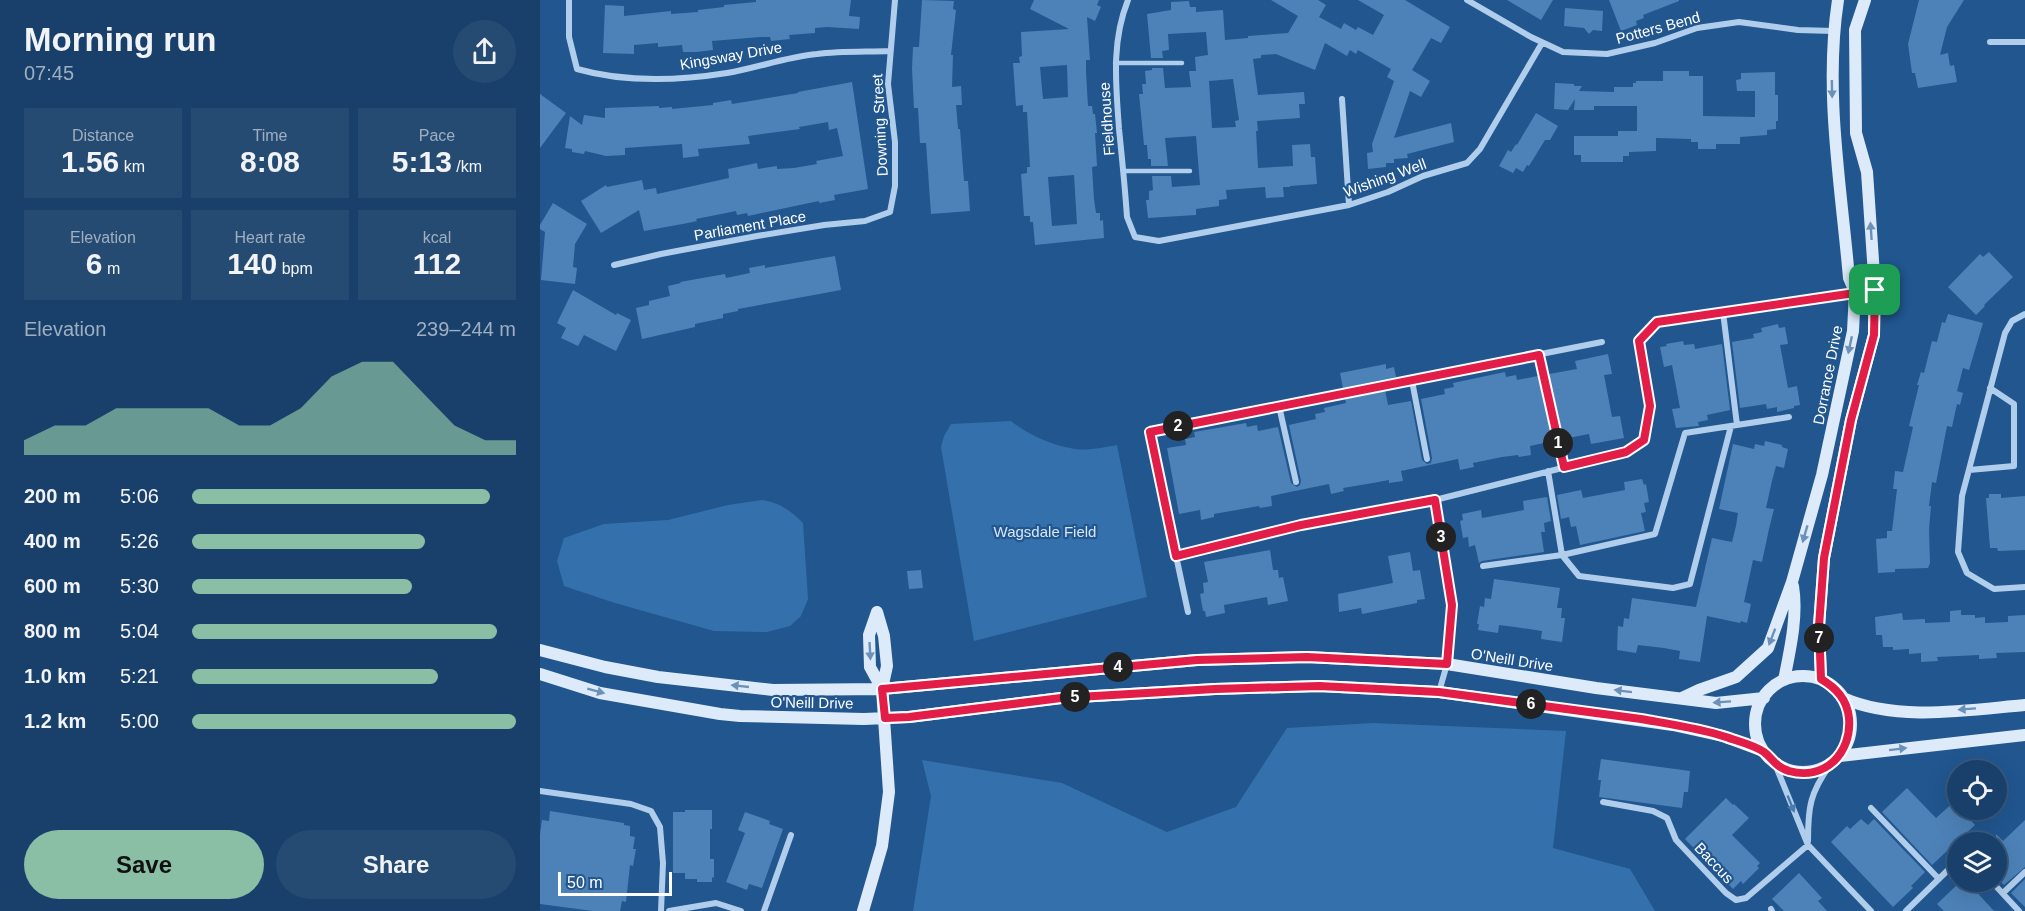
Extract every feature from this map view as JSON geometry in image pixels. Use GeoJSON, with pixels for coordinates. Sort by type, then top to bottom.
{"type":"FeatureCollection","features":[{"type":"Feature","properties":{"kind":"main road","name":"Dorrance Drive"},"geometry":{"type":"LineString","coordinates":[[1784,680],[1793,626],[1792,582],[1822,475],[1853,331],[1855,292],[1849,278],[1832,88],[1833,31],[1838,0]]}},
{"type":"Feature","properties":{"kind":"main road","name":"Dorrance Drive"},"geometry":{"type":"LineString","coordinates":[[1821,679],[1819,626],[1824,558],[1851,420],[1874,335],[1875,290],[1867,172],[1856,133],[1855,30],[1865,0]]}},
{"type":"Feature","properties":{"kind":"main road"},"geometry":{"type":"LineString","coordinates":[[1833,31],[1855,30]]}},
{"type":"Feature","properties":{"kind":"main road"},"geometry":{"type":"LineString","coordinates":[[1681,699],[1736,677],[1768,648],[1792,582]]}},
{"type":"Feature","properties":{"kind":"main road"},"geometry":{"type":"LineString","coordinates":[[862,911],[882,846],[889,792],[882,689],[887,666],[884,636],[877,612],[869,634],[870,667],[882,689]]}},
{"type":"Feature","properties":{"kind":"main road","name":"O'Neill Drive"},"geometry":{"type":"LineString","coordinates":[[540,650],[606,667],[658,677],[772,690],[882,689],[1197,660],[1307,657],[1447,664],[1596,688],[1716,703],[1764,698]]}},
{"type":"Feature","properties":{"kind":"main road","name":"O'Neill Drive"},"geometry":{"type":"LineString","coordinates":[[540,674],[600,693],[720,714],[864,719],[909,717],[1061,698],[1215,689],[1319,686],[1439,692],[1673,724],[1722,736],[1763,751],[1775,764],[1788,771],[1803,773],[1830,765],[1840,756],[1848,741],[1850,726],[1843,698]]}},
{"type":"Feature","properties":{"kind":"main road"},"geometry":{"type":"LineString","coordinates":[[1764,698],[1777,683],[1791,677],[1821,679],[1834,686],[1843,698],[1860,705],[1907,713],[2025,705]]}},
{"type":"Feature","properties":{"kind":"main road","name":"O'Neill Drive"},"geometry":{"type":"LineString","coordinates":[[1763,751],[1756,722],[1759,707],[1764,698]]}},
{"type":"Feature","properties":{"kind":"main road"},"geometry":{"type":"LineString","coordinates":[[1840,756],[2025,735]]}},
{"type":"Feature","properties":{"kind":"street","name":"Kingsway Drive"},"geometry":{"type":"LineString","coordinates":[[568,0],[569,37],[577,69],[592,73],[640,80],[680,78],[728,72],[818,54],[890,51]]}},
{"type":"Feature","properties":{"kind":"street","name":"Downing Street"},"geometry":{"type":"LineString","coordinates":[[890,212],[895,186],[895,142],[888,84],[895,0]]}},
{"type":"Feature","properties":{"kind":"street","name":"Fieldhouse"},"geometry":{"type":"LineString","coordinates":[[1128,0],[1118,34],[1115,63],[1127,217],[1135,237]]}},
{"type":"Feature","properties":{"kind":"street","name":"Potters Bend"},"geometry":{"type":"LineString","coordinates":[[1467,0],[1542,43],[1563,52],[1607,54],[1698,28],[1739,22],[1798,30],[1833,31]]}},
{"type":"Feature","properties":{"kind":"street"},"geometry":{"type":"LineString","coordinates":[[1990,42],[2025,42]]}},
{"type":"Feature","properties":{"kind":"street","name":"Wishing Well"},"geometry":{"type":"LineString","coordinates":[[1135,237],[1159,241],[1349,205],[1388,192],[1423,176],[1467,163],[1480,149],[1542,43]]}},
{"type":"Feature","properties":{"kind":"street"},"geometry":{"type":"LineString","coordinates":[[1342,99],[1349,205]]}},
{"type":"Feature","properties":{"kind":"street","name":"Parliament Place"},"geometry":{"type":"LineString","coordinates":[[614,265],[757,236],[865,221],[890,212]]}},
{"type":"Feature","properties":{"kind":"street"},"geometry":{"type":"LineString","coordinates":[[1176,556],[1301,525],[1435,500],[1626,452],[1644,440],[1650,406],[1639,341],[1657,322],[1875,290]]}},
{"type":"Feature","properties":{"kind":"street"},"geometry":{"type":"LineString","coordinates":[[1548,471],[1563,555],[1579,576],[1673,588],[1690,584],[1734,425],[1723,312]]}},
{"type":"Feature","properties":{"kind":"street"},"geometry":{"type":"LineString","coordinates":[[2025,314],[2012,321],[2005,333],[1962,496],[1958,552],[1967,573],[1994,589],[2025,587]]}},
{"type":"Feature","properties":{"kind":"street"},"geometry":{"type":"LineString","coordinates":[[1188,612],[1150,432],[1602,342]]}},
{"type":"Feature","properties":{"kind":"street"},"geometry":{"type":"LineString","coordinates":[[1539,355],[1564,467]]}},
{"type":"Feature","properties":{"kind":"street"},"geometry":{"type":"LineString","coordinates":[[1412,381],[1428,459]]}},
{"type":"Feature","properties":{"kind":"street"},"geometry":{"type":"LineString","coordinates":[[1969,470],[2014,466],[2014,404],[1990,387]]}},
{"type":"Feature","properties":{"kind":"street"},"geometry":{"type":"LineString","coordinates":[[1279,406],[1296,482]]}},
{"type":"Feature","properties":{"kind":"street"},"geometry":{"type":"LineString","coordinates":[[1484,566],[1563,555],[1655,534],[1685,433],[1789,417]]}},
{"type":"Feature","properties":{"kind":"street"},"geometry":{"type":"LineString","coordinates":[[1435,500],[1452,605],[1447,664],[1439,692]]}},
{"type":"Feature","properties":{"kind":"street"},"geometry":{"type":"LineString","coordinates":[[1775,764],[1808,845],[1871,911]]}},
{"type":"Feature","properties":{"kind":"street"},"geometry":{"type":"LineString","coordinates":[[1808,845],[1808,816],[1815,786],[1830,765]]}},
{"type":"Feature","properties":{"kind":"street"},"geometry":{"type":"LineString","coordinates":[[540,791],[631,804],[651,811],[660,827],[663,863],[661,911]]}},
{"type":"Feature","properties":{"kind":"street","name":"Baccus"},"geometry":{"type":"LineString","coordinates":[[1603,802],[1653,811],[1667,818],[1676,840],[1726,893],[1736,900],[1746,898],[1808,845]]}},
{"type":"Feature","properties":{"kind":"street"},"geometry":{"type":"LineString","coordinates":[[1871,808],[1939,879]]}},
{"type":"Feature","properties":{"kind":"street"},"geometry":{"type":"LineString","coordinates":[[764,911],[791,835]]}},
{"type":"Feature","properties":{"kind":"street"},"geometry":{"type":"LineString","coordinates":[[1906,911],[1947,871]]}},
{"type":"Feature","properties":{"kind":"street"},"geometry":{"type":"LineString","coordinates":[[2019,911],[2003,893],[2025,872]]}},
{"type":"Feature","properties":{"kind":"street"},"geometry":{"type":"LineString","coordinates":[[669,911],[716,903],[741,911]]}},
{"type":"Feature","properties":{"kind":"lane"},"geometry":{"type":"LineString","coordinates":[[1115,63],[1182,63]]}},
{"type":"Feature","properties":{"kind":"lane"},"geometry":{"type":"LineString","coordinates":[[1123,171],[1190,171]]}},
{"type":"Feature","properties":{"kind":"green space","name":"Wagsdale Field"},"geometry":{"type":"Polygon","coordinates":[[[1011,421],[1033,435],[1067,448],[1085,450],[1117,445],[1147,597],[974,641],[941,447],[951,424],[1011,421]]]}},
{"type":"Feature","properties":{"kind":"green space"},"geometry":{"type":"Polygon","coordinates":[[[762,500],[784,508],[803,523],[808,599],[801,616],[790,626],[767,632],[714,631],[564,586],[557,561],[564,538],[604,524],[668,520],[728,505],[762,500]]]}},
{"type":"Feature","properties":{"kind":"green space"},"geometry":{"type":"Polygon","coordinates":[[[1373,723],[1566,731],[1553,848],[1630,869],[1655,911],[913,911],[931,796],[922,760],[1062,783],[1167,832],[1236,807],[1287,728],[1373,723]]]}},
{"type":"Feature","properties":{"kind":"building"},"geometry":{"type":"Polygon","coordinates":[[[756,0],[851,0],[849,16],[860,17],[859,29],[815,28],[815,33],[789,35],[790,39],[771,41],[770,37],[760,37],[712,41],[713,50],[696,52],[683,52],[682,45],[658,47],[658,43],[634,45],[634,54],[603,53],[605,5],[624,6],[624,16],[671,11],[671,14],[698,12],[698,10],[724,7],[724,5],[756,2],[756,0]]]}},
{"type":"Feature","properties":{"kind":"building"},"geometry":{"type":"Polygon","coordinates":[[[922,0],[954,1],[953,9],[956,10],[951,55],[953,55],[952,87],[961,86],[962,105],[956,105],[964,181],[968,181],[970,211],[931,214],[926,143],[920,143],[918,108],[914,108],[912,69],[913,47],[919,47],[922,0]]]}},
{"type":"Feature","properties":{"kind":"building"},"geometry":{"type":"Polygon","coordinates":[[[1034,0],[1099,0],[1097,5],[1101,7],[1095,21],[1087,17],[1090,60],[1086,60],[1086,73],[1088,106],[1092,106],[1093,114],[1095,114],[1097,133],[1095,133],[1097,166],[1092,167],[1094,199],[1096,213],[1100,213],[1100,221],[1103,220],[1104,238],[1035,245],[1033,222],[1030,222],[1030,216],[1024,216],[1021,174],[1027,173],[1027,167],[1030,167],[1027,112],[1023,112],[1023,105],[1016,106],[1013,63],[1020,63],[1019,57],[1022,56],[1021,32],[1069,29],[1030,9],[1034,0]],[[1067,65],[1040,67],[1043,99],[1068,97],[1067,65]],[[1074,175],[1048,177],[1052,226],[1077,224],[1074,175]]]}},
{"type":"Feature","properties":{"kind":"building"},"geometry":{"type":"Polygon","coordinates":[[[1271,0],[1318,0],[1326,5],[1319,17],[1341,29],[1344,23],[1356,30],[1358,27],[1373,35],[1384,15],[1358,0],[1405,0],[1450,27],[1441,43],[1431,38],[1412,70],[1430,81],[1421,97],[1410,91],[1394,138],[1451,123],[1454,142],[1407,154],[1408,158],[1394,159],[1394,163],[1386,163],[1386,167],[1368,169],[1367,153],[1373,152],[1372,144],[1394,81],[1387,77],[1391,69],[1358,50],[1356,54],[1350,50],[1347,56],[1325,43],[1315,70],[1276,54],[1261,55],[1261,58],[1253,59],[1258,95],[1304,92],[1305,104],[1299,104],[1300,118],[1257,121],[1258,168],[1293,166],[1292,145],[1310,144],[1311,157],[1315,157],[1317,184],[1283,187],[1284,197],[1266,198],[1265,187],[1226,190],[1227,199],[1219,200],[1219,206],[1196,209],[1196,215],[1148,218],[1146,200],[1149,200],[1149,191],[1153,190],[1152,176],[1171,176],[1172,187],[1200,185],[1196,136],[1165,138],[1168,166],[1151,166],[1147,145],[1144,145],[1139,94],[1143,94],[1142,84],[1146,84],[1145,71],[1152,70],[1152,68],[1163,68],[1165,88],[1191,87],[1189,71],[1196,71],[1195,57],[1208,55],[1206,32],[1168,34],[1169,50],[1162,51],[1163,58],[1151,58],[1147,14],[1171,10],[1171,2],[1189,1],[1190,7],[1196,7],[1196,12],[1223,10],[1225,40],[1288,33],[1298,16],[1271,0]],[[1233,79],[1209,81],[1212,128],[1236,127],[1235,121],[1239,120],[1233,79]]]}},
{"type":"Feature","properties":{"kind":"building"},"geometry":{"type":"Polygon","coordinates":[[[1507,0],[1553,0],[1541,20],[1507,0]]]}},
{"type":"Feature","properties":{"kind":"building"},"geometry":{"type":"Polygon","coordinates":[[[1609,0],[1679,1],[1643,15],[1644,18],[1636,21],[1637,25],[1621,31],[1609,0]]]}},
{"type":"Feature","properties":{"kind":"building"},"geometry":{"type":"Polygon","coordinates":[[[1919,0],[1964,0],[1947,27],[1940,55],[1948,53],[1950,66],[1954,65],[1957,82],[1918,88],[1915,73],[1912,73],[1908,44],[1919,0]]]}},
{"type":"Feature","properties":{"kind":"building"},"geometry":{"type":"Polygon","coordinates":[[[1565,8],[1603,11],[1602,31],[1593,30],[1589,34],[1584,28],[1564,26],[1565,8]]]}},
{"type":"Feature","properties":{"kind":"building"},"geometry":{"type":"Polygon","coordinates":[[[1663,71],[1689,71],[1689,76],[1703,76],[1703,116],[1755,117],[1755,91],[1737,91],[1736,80],[1741,79],[1741,73],[1775,72],[1775,95],[1778,95],[1776,129],[1767,130],[1767,135],[1740,137],[1740,144],[1716,144],[1716,149],[1698,149],[1698,142],[1691,142],[1691,139],[1656,138],[1656,151],[1629,152],[1629,156],[1623,156],[1623,162],[1581,162],[1581,155],[1574,155],[1574,136],[1618,136],[1618,131],[1637,131],[1637,106],[1594,106],[1594,110],[1574,110],[1575,99],[1568,110],[1554,109],[1555,83],[1582,86],[1579,91],[1614,92],[1614,87],[1633,87],[1636,81],[1663,81],[1663,71]]]}},
{"type":"Feature","properties":{"kind":"building"},"geometry":{"type":"Polygon","coordinates":[[[852,82],[868,189],[834,195],[835,200],[819,203],[819,201],[748,216],[747,213],[737,215],[736,211],[644,231],[639,210],[601,233],[581,201],[606,185],[607,187],[642,180],[644,190],[656,188],[657,194],[729,178],[728,169],[757,163],[758,169],[777,166],[777,169],[794,168],[843,156],[837,128],[829,130],[828,122],[799,127],[800,129],[748,136],[750,144],[698,149],[699,156],[683,158],[682,144],[625,148],[625,155],[606,156],[585,151],[584,154],[565,148],[570,116],[582,125],[584,115],[605,118],[605,108],[659,106],[659,108],[672,107],[672,109],[713,105],[713,103],[731,100],[732,104],[852,82]]]}},
{"type":"Feature","properties":{"kind":"building"},"geometry":{"type":"Polygon","coordinates":[[[540,94],[566,113],[540,148],[540,94]]]}},
{"type":"Feature","properties":{"kind":"building"},"geometry":{"type":"Polygon","coordinates":[[[1536,113],[1558,126],[1550,140],[1545,140],[1523,172],[1516,168],[1513,173],[1499,166],[1508,150],[1511,152],[1517,145],[1536,113]]]}},
{"type":"Feature","properties":{"kind":"building"},"geometry":{"type":"Polygon","coordinates":[[[553,203],[587,224],[575,244],[573,267],[577,268],[575,284],[541,280],[545,232],[540,229],[540,225],[553,203]]]}},
{"type":"Feature","properties":{"kind":"building"},"geometry":{"type":"Polygon","coordinates":[[[1989,252],[2013,277],[1976,315],[1948,287],[1980,254],[1983,257],[1989,252]]]}},
{"type":"Feature","properties":{"kind":"building"},"geometry":{"type":"Polygon","coordinates":[[[835,256],[841,290],[738,309],[738,311],[723,314],[723,318],[695,324],[695,327],[642,339],[636,308],[649,305],[649,301],[670,296],[668,286],[725,274],[726,278],[750,273],[749,268],[765,265],[765,268],[835,256]]]}},
{"type":"Feature","properties":{"kind":"building"},"geometry":{"type":"Polygon","coordinates":[[[573,290],[616,315],[617,313],[631,320],[616,351],[584,335],[578,346],[561,338],[566,328],[557,323],[573,290]]]}},
{"type":"Feature","properties":{"kind":"building"},"geometry":{"type":"Polygon","coordinates":[[[1948,314],[1983,323],[1969,370],[1963,368],[1957,391],[1963,393],[1960,405],[1957,404],[1952,427],[1947,426],[1936,483],[1932,482],[1929,506],[1931,506],[1930,563],[1928,568],[1895,569],[1895,572],[1878,573],[1876,539],[1887,538],[1887,531],[1892,531],[1897,489],[1893,489],[1895,471],[1903,472],[1913,427],[1909,426],[1919,385],[1917,385],[1921,372],[1924,373],[1932,341],[1937,342],[1942,322],[1945,323],[1948,314]]]}},
{"type":"Feature","properties":{"kind":"building"},"geometry":{"type":"Polygon","coordinates":[[[1778,324],[1779,328],[1785,327],[1788,344],[1780,345],[1788,388],[1797,386],[1800,405],[1777,412],[1777,407],[1767,409],[1766,404],[1740,408],[1732,342],[1754,338],[1753,334],[1762,332],[1761,328],[1778,324]]]}},
{"type":"Feature","properties":{"kind":"building"},"geometry":{"type":"Polygon","coordinates":[[[1683,341],[1684,345],[1694,344],[1695,349],[1722,344],[1730,410],[1707,415],[1708,420],[1698,422],[1699,426],[1676,428],[1672,409],[1680,408],[1672,365],[1664,367],[1660,347],[1683,341]]]}},
{"type":"Feature","properties":{"kind":"building"},"geometry":{"type":"Polygon","coordinates":[[[1608,354],[1612,374],[1604,375],[1612,417],[1620,416],[1624,438],[1591,444],[1589,434],[1563,439],[1549,374],[1577,369],[1575,361],[1608,354]]]}},
{"type":"Feature","properties":{"kind":"building"},"geometry":{"type":"Polygon","coordinates":[[[1386,364],[1386,369],[1394,367],[1396,377],[1343,388],[1340,373],[1386,364]]]}},
{"type":"Feature","properties":{"kind":"building"},"geometry":{"type":"Polygon","coordinates":[[[1505,372],[1506,377],[1516,375],[1517,380],[1538,376],[1553,441],[1530,446],[1531,455],[1502,457],[1473,463],[1474,467],[1460,470],[1458,459],[1401,471],[1403,481],[1389,483],[1389,480],[1343,488],[1344,491],[1331,494],[1329,484],[1271,496],[1272,506],[1214,514],[1214,517],[1201,520],[1200,510],[1179,514],[1167,448],[1186,445],[1185,439],[1195,437],[1194,432],[1246,423],[1247,427],[1257,425],[1258,431],[1278,427],[1291,483],[1297,487],[1301,481],[1289,425],[1316,419],[1315,414],[1325,412],[1324,408],[1346,403],[1345,398],[1385,390],[1388,405],[1411,401],[1422,460],[1427,464],[1431,463],[1432,458],[1421,399],[1445,394],[1444,389],[1454,387],[1453,383],[1505,372]]]}},
{"type":"Feature","properties":{"kind":"building"},"geometry":{"type":"Polygon","coordinates":[[[1765,441],[1782,445],[1788,449],[1784,468],[1776,466],[1772,481],[1766,508],[1774,509],[1762,562],[1753,560],[1744,602],[1751,604],[1747,623],[1707,616],[1700,662],[1679,659],[1680,651],[1664,648],[1638,645],[1636,653],[1617,650],[1618,626],[1623,627],[1624,618],[1629,619],[1632,598],[1696,607],[1712,538],[1732,542],[1736,526],[1738,513],[1719,509],[1733,444],[1754,449],[1755,444],[1764,446],[1765,441]]]}},
{"type":"Feature","properties":{"kind":"building"},"geometry":{"type":"Polygon","coordinates":[[[1642,479],[1644,485],[1646,484],[1649,502],[1644,503],[1646,512],[1641,513],[1645,531],[1580,545],[1576,526],[1571,527],[1569,517],[1561,519],[1557,495],[1581,490],[1583,498],[1625,490],[1624,482],[1642,479]]]}},
{"type":"Feature","properties":{"kind":"building"},"geometry":{"type":"Polygon","coordinates":[[[1989,494],[2001,494],[2001,498],[2025,496],[2025,550],[1998,551],[1997,548],[1990,548],[1986,498],[1989,498],[1989,494]]]}},
{"type":"Feature","properties":{"kind":"building"},"geometry":{"type":"Polygon","coordinates":[[[1547,497],[1551,521],[1544,523],[1545,532],[1541,532],[1544,552],[1479,563],[1475,545],[1469,547],[1468,537],[1463,538],[1460,521],[1463,520],[1462,514],[1481,510],[1482,518],[1524,510],[1523,501],[1547,497]]]}},
{"type":"Feature","properties":{"kind":"building"},"geometry":{"type":"Polygon","coordinates":[[[1270,550],[1273,570],[1278,570],[1279,578],[1283,577],[1288,601],[1268,605],[1267,597],[1224,605],[1225,613],[1206,617],[1200,594],[1204,593],[1203,583],[1208,582],[1204,562],[1270,550]]]}},
{"type":"Feature","properties":{"kind":"building"},"geometry":{"type":"Polygon","coordinates":[[[1410,552],[1413,571],[1420,570],[1425,599],[1417,600],[1417,603],[1362,614],[1361,608],[1339,612],[1338,594],[1393,583],[1388,556],[1410,552]]]}},
{"type":"Feature","properties":{"kind":"building"},"geometry":{"type":"Polygon","coordinates":[[[921,570],[923,588],[909,589],[907,571],[921,570]]]}},
{"type":"Feature","properties":{"kind":"building"},"geometry":{"type":"Polygon","coordinates":[[[1494,579],[1560,588],[1557,608],[1562,608],[1561,618],[1565,618],[1562,642],[1541,639],[1542,631],[1515,627],[1499,625],[1498,633],[1478,630],[1480,606],[1484,607],[1485,598],[1491,599],[1494,579]]]}},
{"type":"Feature","properties":{"kind":"building"},"geometry":{"type":"Polygon","coordinates":[[[1961,610],[1961,615],[1975,615],[1975,618],[1985,617],[1985,623],[2008,622],[2008,616],[2025,615],[2025,652],[1996,653],[1997,658],[1979,659],[1979,655],[1937,657],[1938,661],[1921,662],[1921,653],[1909,654],[1909,649],[1893,650],[1893,647],[1883,647],[1882,635],[1876,635],[1875,617],[1902,613],[1903,620],[1925,619],[1925,623],[1950,622],[1950,611],[1961,610]]]}},
{"type":"Feature","properties":{"kind":"building"},"geometry":{"type":"Polygon","coordinates":[[[1601,759],[1690,771],[1688,792],[1684,792],[1682,808],[1599,797],[1601,780],[1598,780],[1601,759]]]}},
{"type":"Feature","properties":{"kind":"building"},"geometry":{"type":"Polygon","coordinates":[[[1907,788],[1936,818],[1947,808],[1947,820],[1970,820],[1975,825],[1967,832],[1947,832],[1947,851],[1932,865],[1882,812],[1907,788]]]}},
{"type":"Feature","properties":{"kind":"building"},"geometry":{"type":"Polygon","coordinates":[[[1726,798],[1749,818],[1732,835],[1760,863],[1757,866],[1759,868],[1743,884],[1741,881],[1733,889],[1685,839],[1726,798]]]}},
{"type":"Feature","properties":{"kind":"building"},"geometry":{"type":"Polygon","coordinates":[[[685,810],[712,810],[710,859],[714,859],[714,878],[712,877],[712,882],[697,882],[697,879],[685,879],[685,873],[673,873],[673,812],[685,812],[685,810]]]}},
{"type":"Feature","properties":{"kind":"building"},"geometry":{"type":"Polygon","coordinates":[[[550,811],[624,823],[630,826],[630,836],[635,837],[633,849],[636,849],[633,866],[630,865],[626,902],[622,901],[620,911],[593,911],[540,904],[540,834],[542,820],[549,821],[550,811]]]}},
{"type":"Feature","properties":{"kind":"building"},"geometry":{"type":"Polygon","coordinates":[[[745,812],[770,821],[769,824],[783,829],[762,888],[749,884],[747,890],[726,882],[745,833],[738,830],[745,812]]]}},
{"type":"Feature","properties":{"kind":"building"},"geometry":{"type":"Polygon","coordinates":[[[1861,819],[1868,825],[1874,819],[1925,872],[1911,886],[1913,888],[1893,907],[1831,842],[1847,826],[1850,829],[1861,819]]]}},
{"type":"Feature","properties":{"kind":"building"},"geometry":{"type":"Polygon","coordinates":[[[2025,820],[2025,867],[2007,882],[2007,837],[2025,820]]]}},
{"type":"Feature","properties":{"kind":"building"},"geometry":{"type":"Polygon","coordinates":[[[1799,873],[1822,898],[1818,901],[1827,911],[1784,911],[1772,899],[1799,873]]]}},
{"type":"Feature","properties":{"kind":"building"},"geometry":{"type":"Polygon","coordinates":[[[2025,879],[2025,907],[2011,893],[2025,879]]]}},
{"type":"Feature","properties":{"kind":"building"},"geometry":{"type":"Polygon","coordinates":[[[1950,892],[1977,892],[1994,911],[1944,911],[1937,904],[1950,892]]]}},
{"type":"Feature","properties":{"kind":"route"},"geometry":{"type":"LineString","coordinates":[[1875,290],[1874,335],[1851,420],[1824,558],[1819,626],[1821,679],[1834,686],[1843,698],[1850,726],[1848,741],[1840,756],[1830,765],[1803,773],[1788,771],[1775,764],[1763,751],[1722,736],[1641,719],[1439,692],[1319,686],[1215,689],[1061,698],[885,718],[882,689],[1197,660],[1307,657],[1447,664],[1452,605],[1435,500],[1301,525],[1176,556],[1150,432],[1539,355],[1564,467],[1626,452],[1644,440],[1650,406],[1639,341],[1657,322],[1875,290]]}}]}
